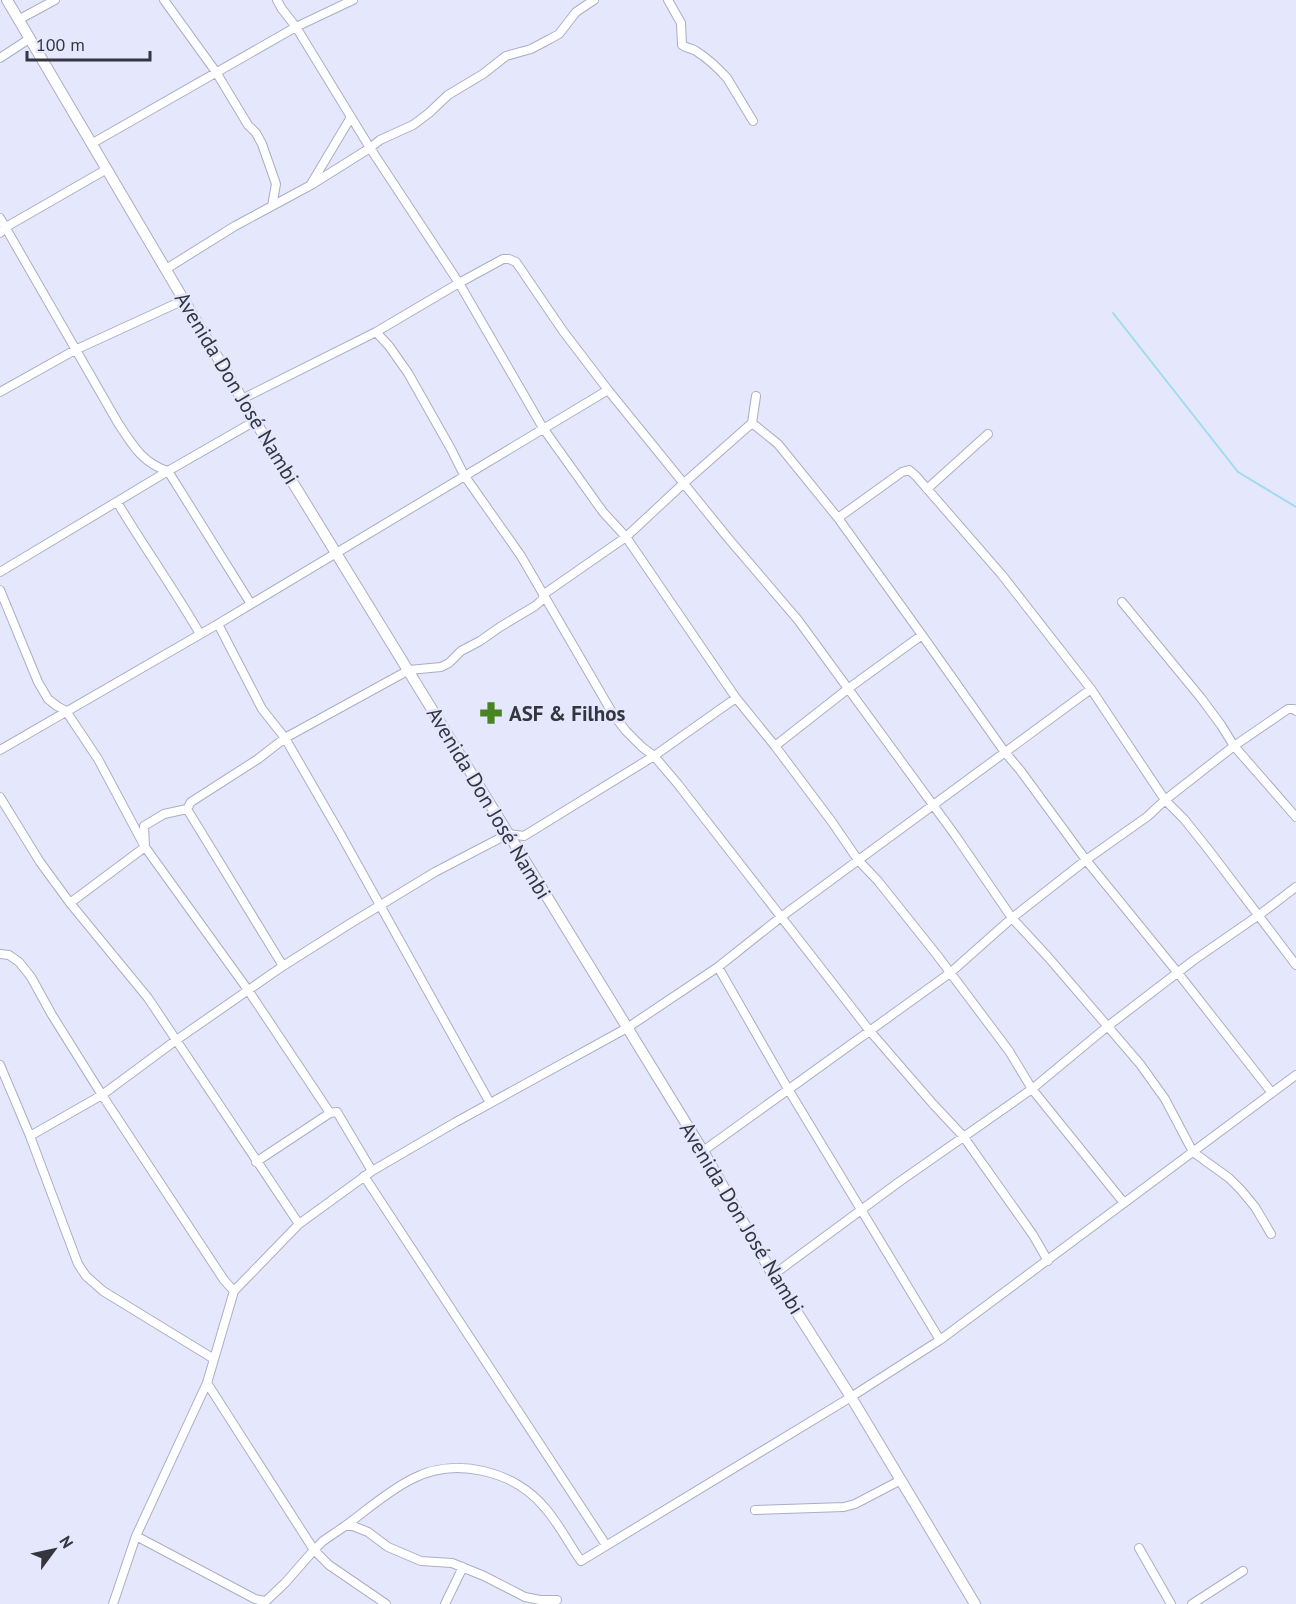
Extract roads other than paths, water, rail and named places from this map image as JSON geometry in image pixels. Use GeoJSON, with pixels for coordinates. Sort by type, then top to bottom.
{"type":"FeatureCollection","features":[{"type":"Feature","properties":{"kind":"street","name":"Avenida Don José Nambi"},"geometry":{"type":"LineString","coordinates":[[7,0],[255,421],[703,1151],[774,1275],[851,1397],[975,1604]]}},
{"type":"Feature","properties":{"kind":"street"},"geometry":{"type":"LineString","coordinates":[[18,20],[55,0]]}},
{"type":"Feature","properties":{"kind":"street"},"geometry":{"type":"LineString","coordinates":[[164,0],[216,72],[262,144],[276,184],[272,206]]}},
{"type":"Feature","properties":{"kind":"street"},"geometry":{"type":"LineString","coordinates":[[277,0],[370,148],[459,283],[543,428],[603,512],[626,537],[736,698],[775,746],[858,860],[899,906],[1010,1051],[1032,1089],[1124,1203]]}},
{"type":"Feature","properties":{"kind":"street"},"geometry":{"type":"LineString","coordinates":[[91,144],[296,27],[353,0]]}},
{"type":"Feature","properties":{"kind":"street"},"geometry":{"type":"LineString","coordinates":[[166,269],[225,232],[311,184],[380,140],[413,125],[448,95],[483,74],[506,56],[531,49],[559,34],[576,12],[594,0]]}},
{"type":"Feature","properties":{"kind":"street"},"geometry":{"type":"LineString","coordinates":[[668,0],[681,23],[682,45],[697,52],[722,72],[753,120]]}},
{"type":"Feature","properties":{"kind":"street"},"geometry":{"type":"LineString","coordinates":[[0,58],[29,39]]}},
{"type":"Feature","properties":{"kind":"street"},"geometry":{"type":"LineString","coordinates":[[311,184],[351,117]]}},
{"type":"Feature","properties":{"kind":"street"},"geometry":{"type":"LineString","coordinates":[[3,230],[106,169]]}},
{"type":"Feature","properties":{"kind":"street"},"geometry":{"type":"LineString","coordinates":[[276,184],[292,194]]}},
{"type":"Feature","properties":{"kind":"street"},"geometry":{"type":"LineString","coordinates":[[0,218],[3,230],[135,448],[148,462],[168,471],[250,604]]}},
{"type":"Feature","properties":{"kind":"street"},"geometry":{"type":"LineString","coordinates":[[242,399],[376,332],[503,259],[516,262],[563,331],[608,390],[798,620],[934,806],[1012,918],[1140,1064],[1165,1100],[1193,1152],[1229,1178],[1241,1190],[1271,1234]]}},
{"type":"Feature","properties":{"kind":"street"},"geometry":{"type":"LineString","coordinates":[[1,391],[75,350],[184,300]]}},
{"type":"Feature","properties":{"kind":"street"},"geometry":{"type":"LineString","coordinates":[[376,332],[408,373],[464,475],[521,556],[613,714],[626,731],[654,756],[869,1030],[963,1136],[1033,1235],[1047,1261]]}},
{"type":"Feature","properties":{"kind":"street"},"geometry":{"type":"LineString","coordinates":[[0,750],[218,624],[608,390]]}},
{"type":"Feature","properties":{"kind":"street"},"geometry":{"type":"LineString","coordinates":[[187,809],[191,801],[258,759],[285,738],[409,670],[441,667],[449,663],[461,651],[535,606],[542,600],[544,594],[626,537],[752,423],[756,396]]}},
{"type":"Feature","properties":{"kind":"street"},"geometry":{"type":"LineString","coordinates":[[2,569],[255,421]]}},
{"type":"Feature","properties":{"kind":"street"},"geometry":{"type":"LineString","coordinates":[[752,423],[778,444],[838,518],[1004,751],[1086,860],[1272,1093]]}},
{"type":"Feature","properties":{"kind":"street"},"geometry":{"type":"LineString","coordinates":[[927,489],[988,434]]}},
{"type":"Feature","properties":{"kind":"street"},"geometry":{"type":"LineString","coordinates":[[838,518],[902,472],[909,470],[1002,576],[1090,689],[1165,800],[1190,827],[1296,965]]}},
{"type":"Feature","properties":{"kind":"street"},"geometry":{"type":"LineString","coordinates":[[117,502],[145,548],[176,592],[200,634]]}},
{"type":"Feature","properties":{"kind":"street"},"geometry":{"type":"LineString","coordinates":[[0,590],[38,682],[48,699],[66,711],[98,759],[146,847],[248,990],[330,1113]]}},
{"type":"Feature","properties":{"kind":"street"},"geometry":{"type":"LineString","coordinates":[[1122,602],[1201,698],[1234,746],[1296,817]]}},
{"type":"Feature","properties":{"kind":"street"},"geometry":{"type":"LineString","coordinates":[[218,624],[262,709],[285,738],[490,1103]]}},
{"type":"Feature","properties":{"kind":"street"},"geometry":{"type":"LineString","coordinates":[[775,746],[922,634]]}},
{"type":"Feature","properties":{"kind":"street"},"geometry":{"type":"LineString","coordinates":[[113,1604],[136,1536],[207,1383],[234,1291],[299,1224],[368,1174],[490,1103],[627,1028],[718,967],[858,860],[1090,689]]}},
{"type":"Feature","properties":{"kind":"street"},"geometry":{"type":"LineString","coordinates":[[30,1136],[102,1095],[283,966],[380,905],[435,872],[508,834],[524,836],[654,756],[736,698]]}},
{"type":"Feature","properties":{"kind":"street"},"geometry":{"type":"LineString","coordinates":[[703,1151],[950,973],[1012,918],[1086,860],[1148,816],[1234,746],[1287,709],[1296,711]]}},
{"type":"Feature","properties":{"kind":"street"},"geometry":{"type":"LineString","coordinates":[[0,797],[40,862],[70,903],[148,998],[299,1224]]}},
{"type":"Feature","properties":{"kind":"street"},"geometry":{"type":"LineString","coordinates":[[146,847],[144,826],[164,814],[187,809]]}},
{"type":"Feature","properties":{"kind":"street"},"geometry":{"type":"LineString","coordinates":[[187,809],[283,966]]}},
{"type":"Feature","properties":{"kind":"street"},"geometry":{"type":"LineString","coordinates":[[70,903],[146,847]]}},
{"type":"Feature","properties":{"kind":"street"},"geometry":{"type":"LineString","coordinates":[[774,1275],[963,1136],[1032,1089],[1108,1026],[1296,887]]}},
{"type":"Feature","properties":{"kind":"street"},"geometry":{"type":"LineString","coordinates":[[0,954],[9,955],[20,962],[31,977],[102,1095],[224,1280],[234,1291]]}},
{"type":"Feature","properties":{"kind":"street"},"geometry":{"type":"LineString","coordinates":[[718,967],[788,1089],[940,1340]]}},
{"type":"Feature","properties":{"kind":"street"},"geometry":{"type":"LineString","coordinates":[[0,1065],[30,1136],[78,1264],[86,1276],[103,1291],[214,1359]]}},
{"type":"Feature","properties":{"kind":"street"},"geometry":{"type":"LineString","coordinates":[[136,1536],[255,1599],[271,1602],[323,1540],[413,1478],[446,1468],[473,1469],[511,1480],[526,1489],[546,1508],[581,1561],[851,1397],[940,1340],[1296,1075]]}},
{"type":"Feature","properties":{"kind":"street"},"geometry":{"type":"LineString","coordinates":[[256,1161],[330,1113],[337,1112],[368,1174],[606,1545]]}},
{"type":"Feature","properties":{"kind":"street"},"geometry":{"type":"LineString","coordinates":[[207,1383],[314,1550],[329,1565],[386,1604]]}},
{"type":"Feature","properties":{"kind":"street"},"geometry":{"type":"LineString","coordinates":[[755,1510],[844,1507],[855,1504],[901,1480]]}},
{"type":"Feature","properties":{"kind":"street"},"geometry":{"type":"LineString","coordinates":[[345,1526],[353,1526],[368,1532],[388,1546],[421,1561],[452,1563],[525,1597],[557,1600]]}},
{"type":"Feature","properties":{"kind":"street"},"geometry":{"type":"LineString","coordinates":[[1139,1548],[1172,1604]]}},
{"type":"Feature","properties":{"kind":"street"},"geometry":{"type":"LineString","coordinates":[[445,1604],[463,1567]]}},
{"type":"Feature","properties":{"kind":"street"},"geometry":{"type":"LineString","coordinates":[[1192,1604],[1243,1571]]}},
{"type":"Feature","properties":{"kind":"waterway"},"geometry":{"type":"LineString","coordinates":[[1113,313],[1238,472],[1296,507]]}},
{"type":"Feature","properties":{"kind":"place","name":"ASF & Filhos"},"geometry":{"type":"Point","coordinates":[491,713]}}]}
